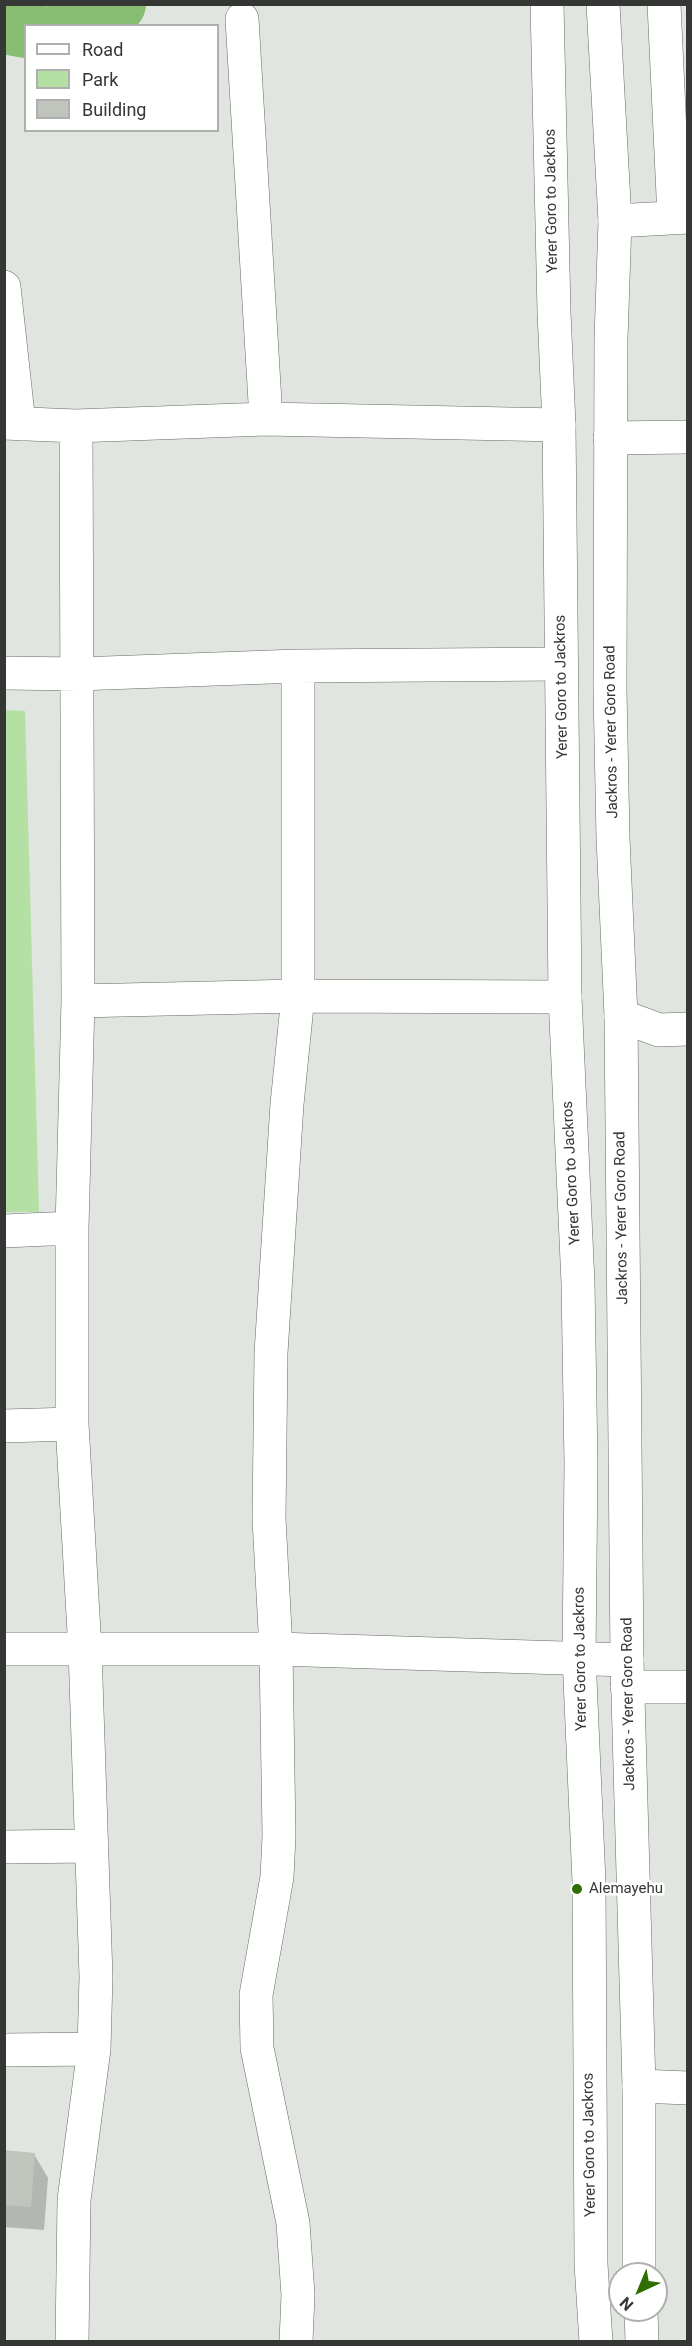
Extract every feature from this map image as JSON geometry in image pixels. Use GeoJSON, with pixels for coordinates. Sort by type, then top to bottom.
{"type":"FeatureCollection","features":[{"type":"Feature","properties":{"kind":"street","name":"Yerer Goro to Jackros"},"geometry":{"type":"LineString","coordinates":[[548,4],[554,312],[559,425],[565,997],[578,1283],[581,1464],[579,1657],[589,1882],[591,2264],[596,2342]]}},
{"type":"Feature","properties":{"kind":"street","name":"Jackros - Yerer Goro Road"},"geometry":{"type":"LineString","coordinates":[[603,4],[615,221],[610,438],[610,689],[613,838],[621,1016],[627,1674],[639,2086],[639,2262]]}},
{"type":"Feature","properties":{"kind":"street"},"geometry":{"type":"LineString","coordinates":[[615,221],[681,217],[664,4]]}},
{"type":"Feature","properties":{"kind":"street"},"geometry":{"type":"LineString","coordinates":[[242,19],[266,419]]}},
{"type":"Feature","properties":{"kind":"street"},"geometry":{"type":"LineString","coordinates":[[4,287],[12,423],[76,426],[266,419],[559,425]]}},
{"type":"Feature","properties":{"kind":"street"},"geometry":{"type":"LineString","coordinates":[[72,2342],[74,2200],[94,2049],[96,1977],[85,1650],[72,1424],[72,1228],[78,1001],[76,426]]}},
{"type":"Feature","properties":{"kind":"street"},"geometry":{"type":"LineString","coordinates":[[610,438],[687,437]]}},
{"type":"Feature","properties":{"kind":"street"},"geometry":{"type":"LineString","coordinates":[[4,673],[78,674],[298,666],[561,664]]}},
{"type":"Feature","properties":{"kind":"street"},"geometry":{"type":"LineString","coordinates":[[296,2342],[298,2295],[293,2223],[257,2048],[256,1995],[277,1877],[279,1836],[276,1649],[269,1519],[272,1353],[284,1138],[298,996],[298,666]]}},
{"type":"Feature","properties":{"kind":"street"},"geometry":{"type":"LineString","coordinates":[[78,1001],[298,996],[565,997]]}},
{"type":"Feature","properties":{"kind":"street"},"geometry":{"type":"LineString","coordinates":[[621,1016],[659,1030],[687,1029]]}},
{"type":"Feature","properties":{"kind":"street"},"geometry":{"type":"LineString","coordinates":[[4,1231],[72,1228]]}},
{"type":"Feature","properties":{"kind":"street"},"geometry":{"type":"LineString","coordinates":[[4,1426],[72,1424]]}},
{"type":"Feature","properties":{"kind":"street"},"geometry":{"type":"LineString","coordinates":[[4,1649],[276,1649],[579,1657],[627,1674],[687,1687]]}},
{"type":"Feature","properties":{"kind":"street"},"geometry":{"type":"LineString","coordinates":[[4,1847],[92,1846]]}},
{"type":"Feature","properties":{"kind":"street"},"geometry":{"type":"LineString","coordinates":[[4,2050],[94,2049]]}},
{"type":"Feature","properties":{"kind":"street"},"geometry":{"type":"LineString","coordinates":[[639,2086],[687,2088]]}},
{"type":"Feature","properties":{"kind":"street"},"geometry":{"type":"LineString","coordinates":[[641,2322],[642,2342]]}},
{"type":"Feature","properties":{"kind":"green space"},"geometry":{"type":"Polygon","coordinates":[[[5,710],[25,711],[39,1212],[5,1212],[5,710]]]}},
{"type":"Feature","properties":{"kind":"building"},"geometry":{"type":"Polygon","coordinates":[[[4,2150],[35,2153],[31,2207],[4,2205],[4,2150]]]}},
{"type":"Feature","properties":{"kind":"waterway"},"geometry":{"type":"LineString","coordinates":[[74,24],[116,4]]}},
{"type":"Feature","properties":{"kind":"waterway"},"geometry":{"type":"LineString","coordinates":[[4,24],[24,28]]}},
{"type":"Feature","properties":{"kind":"place","name":"Alemayehu"},"geometry":{"type":"Point","coordinates":[577,1889]}}]}
